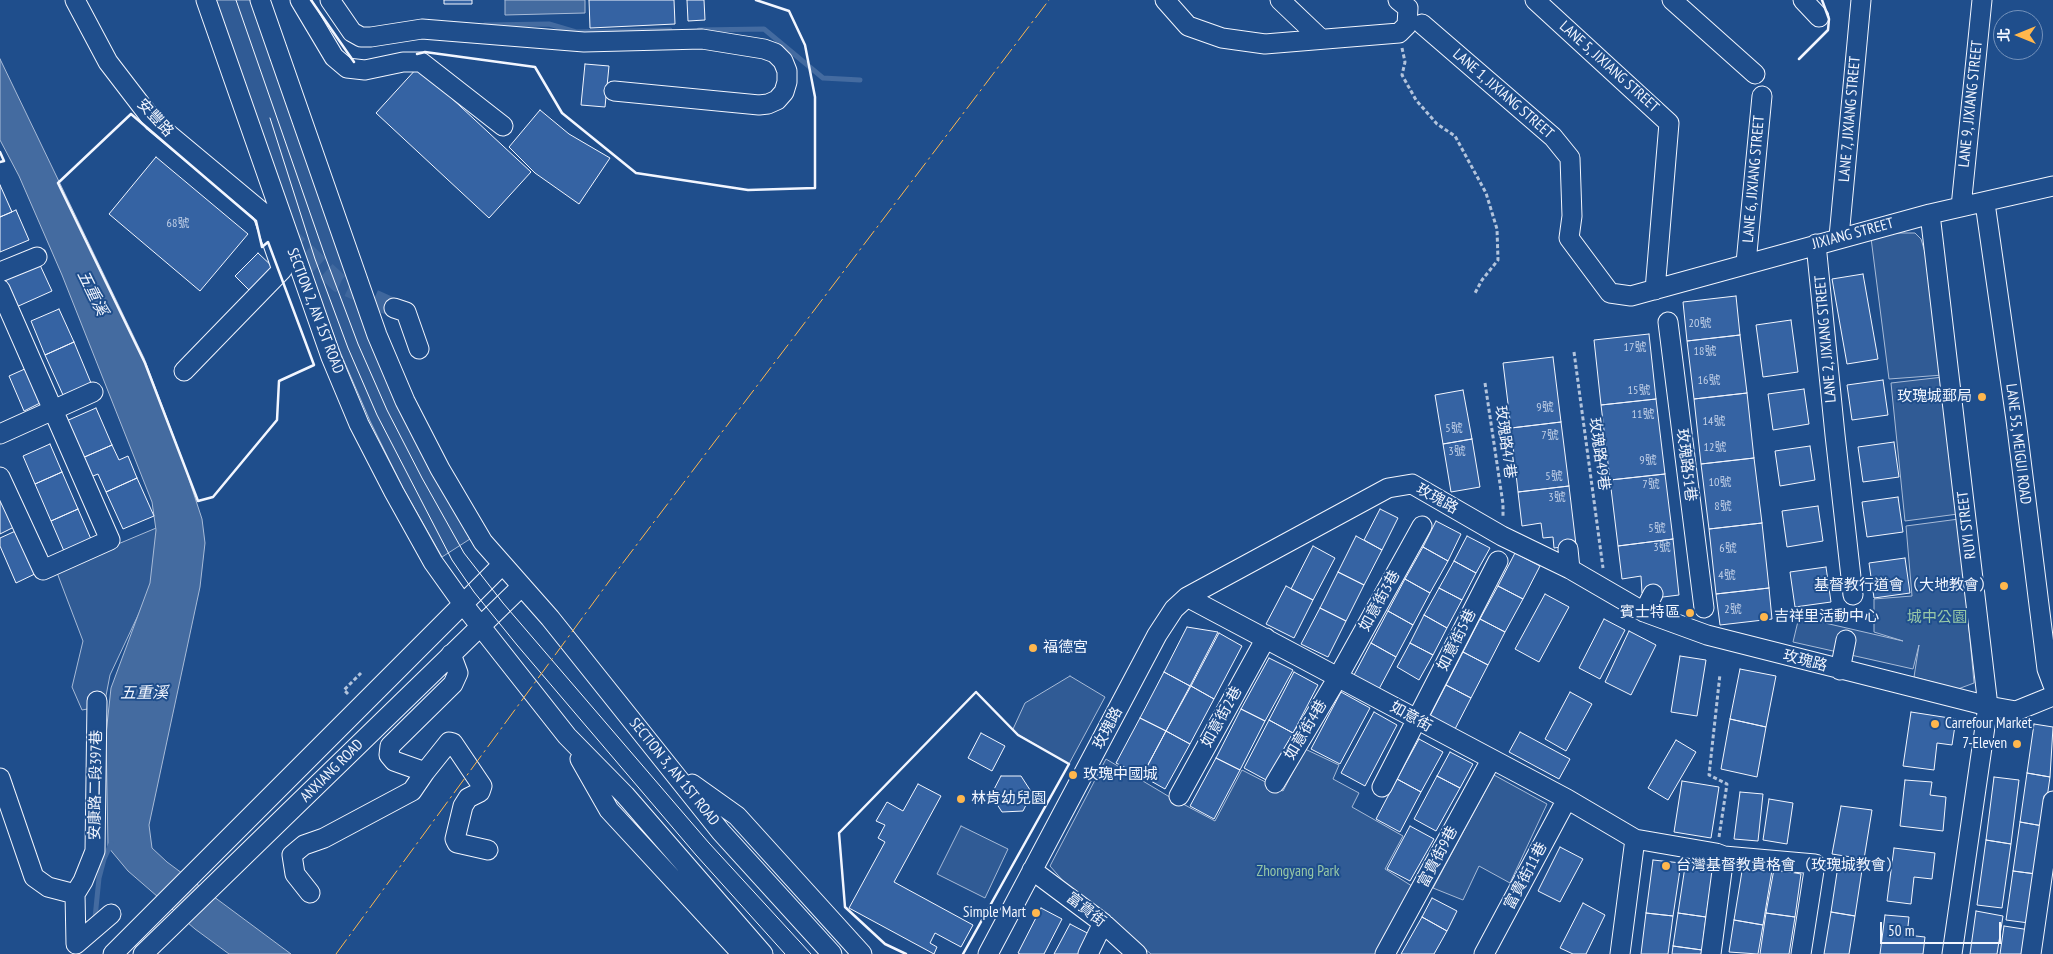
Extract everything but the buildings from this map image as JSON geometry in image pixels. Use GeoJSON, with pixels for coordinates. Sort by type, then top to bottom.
{"type":"FeatureCollection","features":[{"type":"Feature","properties":{"kind":"street","name":"安豐路"},"geometry":{"type":"LineString","coordinates":[[75,0],[108,62],[154,122],[262,212],[282,270],[184,371]]}},
{"type":"Feature","properties":{"kind":"street","name":"SECTION 2, AN 1ST ROAD"},"geometry":{"type":"LineString","coordinates":[[206,0],[297,265],[331,357],[360,424],[394,492],[433,562],[463,604]]}},
{"type":"Feature","properties":{"kind":"street"},"geometry":{"type":"LineString","coordinates":[[260,0],[345,248],[377,335],[401,392],[440,469],[483,542],[521,587]]}},
{"type":"Feature","properties":{"kind":"street"},"geometry":{"type":"LineString","coordinates":[[300,0],[334,57],[347,68],[365,70],[403,62],[421,62],[503,126]]}},
{"type":"Feature","properties":{"kind":"street"},"geometry":{"type":"LineString","coordinates":[[330,0],[352,32],[361,36],[370,37],[422,29],[584,42],[702,39],[764,49],[775,54],[783,61],[787,71],[784,92],[777,100],[768,104],[759,105],[614,91]]}},
{"type":"Feature","properties":{"kind":"street"},"geometry":{"type":"LineString","coordinates":[[1165,0],[1188,26],[1222,38],[1265,44],[1399,33],[1407,25],[1408,8],[1398,0]]}},
{"type":"Feature","properties":{"kind":"street"},"geometry":{"type":"LineString","coordinates":[[1280,0],[1322,39]]}},
{"type":"Feature","properties":{"kind":"street","name":"LANE 5, JIXIANG STREET"},"geometry":{"type":"LineString","coordinates":[[1535,0],[1670,123],[1655,290]]}},
{"type":"Feature","properties":{"kind":"street"},"geometry":{"type":"LineString","coordinates":[[1672,0],[1755,74]]}},
{"type":"Feature","properties":{"kind":"street"},"geometry":{"type":"LineString","coordinates":[[1803,0],[1819,17]]}},
{"type":"Feature","properties":{"kind":"street","name":"LANE 7, JIXIANG STREET"},"geometry":{"type":"LineString","coordinates":[[1839,238],[1860,0]]}},
{"type":"Feature","properties":{"kind":"street","name":"LANE 9, JIXIANG STREET"},"geometry":{"type":"LineString","coordinates":[[1961,208],[1982,0]]}},
{"type":"Feature","properties":{"kind":"street","name":"LANE 1, JIXIANG STREET"},"geometry":{"type":"LineString","coordinates":[[1422,24],[1553,137],[1570,158],[1572,216],[1569,238],[1610,293],[1631,296],[1655,290]]}},
{"type":"Feature","properties":{"kind":"street","name":"LANE 6, JIXIANG STREET"},"geometry":{"type":"LineString","coordinates":[[1746,263],[1762,96]]}},
{"type":"Feature","properties":{"kind":"street","name":"JIXIANG STREET"},"geometry":{"type":"LineString","coordinates":[[1655,290],[1746,263],[1930,214],[2053,186]]}},
{"type":"Feature","properties":{"kind":"street","name":"LANE 55, MEIGUI ROAD"},"geometry":{"type":"LineString","coordinates":[[1985,203],[2016,420],[2047,669],[2053,685]]}},
{"type":"Feature","properties":{"kind":"street","name":"RUYI STREET"},"geometry":{"type":"LineString","coordinates":[[1930,214],[1988,706],[1952,954]]}},
{"type":"Feature","properties":{"kind":"street","name":"LANE 2, JIXIANG STREET"},"geometry":{"type":"LineString","coordinates":[[1816,244],[1834,435],[1853,594]]}},
{"type":"Feature","properties":{"kind":"street"},"geometry":{"type":"LineString","coordinates":[[0,272],[36,257]]}},
{"type":"Feature","properties":{"kind":"street"},"geometry":{"type":"LineString","coordinates":[[0,288],[110,540],[43,570],[0,477]]}},
{"type":"Feature","properties":{"kind":"street"},"geometry":{"type":"LineString","coordinates":[[394,308],[406,312],[419,349]]}},
{"type":"Feature","properties":{"kind":"street","name":"玫瑰路51巷"},"geometry":{"type":"LineString","coordinates":[[1668,322],[1704,608]]}},
{"type":"Feature","properties":{"kind":"street"},"geometry":{"type":"LineString","coordinates":[[0,434],[93,392]]}},
{"type":"Feature","properties":{"kind":"street","name":"玫瑰路"},"geometry":{"type":"LineString","coordinates":[[988,954],[1157,635],[1174,609],[1187,597],[1388,488],[1412,484],[1502,536],[1570,569],[1644,612],[1707,635],[1840,670],[2016,711],[2053,696]]}},
{"type":"Feature","properties":{"kind":"street","name":"如意街3巷"},"geometry":{"type":"LineString","coordinates":[[1338,677],[1422,526]]}},
{"type":"Feature","properties":{"kind":"street"},"geometry":{"type":"LineString","coordinates":[[1568,549],[1570,569]]}},
{"type":"Feature","properties":{"kind":"street","name":"如意街5巷"},"geometry":{"type":"LineString","coordinates":[[1382,787],[1498,561]]}},
{"type":"Feature","properties":{"kind":"street","name":"ANXIANG ROAD"},"geometry":{"type":"LineString","coordinates":[[122,951],[151,917],[502,565]]}},
{"type":"Feature","properties":{"kind":"street","name":"ANXIANG ROAD"},"geometry":{"type":"LineString","coordinates":[[143,954],[521,587]]}},
{"type":"Feature","properties":{"kind":"street","name":"SECTION 3, AN 1ST ROAD"},"geometry":{"type":"LineString","coordinates":[[521,587],[550,618],[722,832],[832,954]]}},
{"type":"Feature","properties":{"kind":"street"},"geometry":{"type":"LineString","coordinates":[[1644,612],[1653,594]]}},
{"type":"Feature","properties":{"kind":"street","name":"如意街"},"geometry":{"type":"LineString","coordinates":[[1187,597],[1567,799],[1635,839],[1716,853],[1721,848],[1815,864],[1801,954]]}},
{"type":"Feature","properties":{"kind":"street"},"geometry":{"type":"LineString","coordinates":[[463,604],[568,736],[625,795],[763,954]]}},
{"type":"Feature","properties":{"kind":"street","name":"如意街2巷"},"geometry":{"type":"LineString","coordinates":[[1179,796],[1266,638]]}},
{"type":"Feature","properties":{"kind":"street"},"geometry":{"type":"LineString","coordinates":[[1840,670],[1846,640]]}},
{"type":"Feature","properties":{"kind":"street"},"geometry":{"type":"LineString","coordinates":[[425,772],[394,761],[389,755],[390,746],[453,684],[458,673],[451,654]]}},
{"type":"Feature","properties":{"kind":"street","name":"如意街4巷"},"geometry":{"type":"LineString","coordinates":[[1275,783],[1338,677]]}},
{"type":"Feature","properties":{"kind":"street","name":"安康路二段397巷"},"geometry":{"type":"LineString","coordinates":[[77,951],[75,894],[83,881],[94,851],[97,701]]}},
{"type":"Feature","properties":{"kind":"street"},"geometry":{"type":"LineString","coordinates":[[568,736],[609,810],[742,954]]}},
{"type":"Feature","properties":{"kind":"street"},"geometry":{"type":"LineString","coordinates":[[310,893],[295,874],[292,854],[304,845],[324,838],[412,791],[449,742],[453,743],[482,786],[480,792],[468,798],[462,806],[455,838],[457,843],[488,850]]}},
{"type":"Feature","properties":{"kind":"street","name":"富貴街9巷"},"geometry":{"type":"LineString","coordinates":[[1386,954],[1491,760]]}},
{"type":"Feature","properties":{"kind":"street"},"geometry":{"type":"LineString","coordinates":[[674,771],[737,816],[862,954]]}},
{"type":"Feature","properties":{"kind":"street"},"geometry":{"type":"LineString","coordinates":[[0,778],[34,877],[48,887],[75,894]]}},
{"type":"Feature","properties":{"kind":"street","name":"富貴街11巷"},"geometry":{"type":"LineString","coordinates":[[1484,954],[1567,799]]}},
{"type":"Feature","properties":{"kind":"street"},"geometry":{"type":"LineString","coordinates":[[2032,954],[2053,801]]}},
{"type":"Feature","properties":{"kind":"street"},"geometry":{"type":"LineString","coordinates":[[1620,954],[1635,839]]}},
{"type":"Feature","properties":{"kind":"street"},"geometry":{"type":"LineString","coordinates":[[1711,954],[1721,848]]}},
{"type":"Feature","properties":{"kind":"street","name":"富貴街"},"geometry":{"type":"LineString","coordinates":[[1032,870],[1103,923],[1137,954]]}},
{"type":"Feature","properties":{"kind":"street"},"geometry":{"type":"LineString","coordinates":[[77,951],[111,914]]}},
{"type":"Feature","properties":{"kind":"street"},"geometry":{"type":"LineString","coordinates":[[1088,954],[1103,923]]}},
{"type":"Feature","properties":{"kind":"path"},"geometry":{"type":"LineString","coordinates":[[1399,33],[1405,62],[1402,75],[1416,100],[1437,124],[1455,136],[1486,193],[1497,229],[1498,260],[1482,280],[1474,295]]}},
{"type":"Feature","properties":{"kind":"path","name":"玫瑰路49巷"},"geometry":{"type":"LineString","coordinates":[[1574,352],[1602,559]]}},
{"type":"Feature","properties":{"kind":"path","name":"玫瑰路47巷"},"geometry":{"type":"LineString","coordinates":[[1485,383],[1503,504]]}},
{"type":"Feature","properties":{"kind":"path"},"geometry":{"type":"LineString","coordinates":[[348,694],[344,690],[361,673]]}},
{"type":"Feature","properties":{"kind":"path"},"geometry":{"type":"LineString","coordinates":[[1720,674],[1708,775],[1727,784],[1721,848]]}},
{"type":"Feature","properties":{"kind":"shaded area"},"geometry":{"type":"Polygon","coordinates":[[[216,0],[250,0],[370,338],[433,473],[470,539],[442,557],[403,488],[370,421],[341,354],[306,262],[216,0]]]}},
{"type":"Feature","properties":{"kind":"shaded area"},"geometry":{"type":"Polygon","coordinates":[[[1897,233],[1915,233],[1921,239],[1927,259],[1943,375],[1889,379],[1871,238],[1897,233]]]}},
{"type":"Feature","properties":{"kind":"shaded area"},"geometry":{"type":"Polygon","coordinates":[[[1943,377],[1958,514],[1905,521],[1891,383],[1943,377]]]}},
{"type":"Feature","properties":{"kind":"shaded area","name":"城中公園"},"geometry":{"type":"Polygon","coordinates":[[[1959,519],[1974,683],[1958,689],[1914,677],[1919,645],[1913,669],[1793,642],[1799,617],[1903,641],[1874,632],[1874,599],[1912,596],[1906,526],[1959,519]]]}},
{"type":"Feature","properties":{"kind":"shaded area"},"geometry":{"type":"Polygon","coordinates":[[[161,526],[166,533],[148,594],[110,675],[104,706],[82,710],[72,687],[83,641],[56,570],[161,526]]]}},
{"type":"Feature","properties":{"kind":"shaded area"},"geometry":{"type":"Polygon","coordinates":[[[1070,676],[1105,697],[1069,764],[1019,735],[1013,729],[1025,703],[1070,676]]]}},
{"type":"Feature","properties":{"kind":"shaded area","name":"Zhongyang Park"},"geometry":{"type":"Polygon","coordinates":[[[1305,749],[1339,765],[1333,779],[1359,793],[1352,807],[1403,836],[1385,869],[1415,888],[1380,954],[1151,954],[1064,882],[1050,866],[1106,759],[1168,796],[1215,821],[1242,770],[1283,791],[1305,749]]]}},
{"type":"Feature","properties":{"kind":"shaded area"},"geometry":{"type":"Polygon","coordinates":[[[1494,775],[1547,804],[1510,883],[1479,866],[1463,900],[1433,888],[1494,775]]]}},
{"type":"Feature","properties":{"kind":"shaded area"},"geometry":{"type":"Polygon","coordinates":[[[961,826],[1008,849],[985,898],[937,874],[961,826]]]}},
{"type":"Feature","properties":{"kind":"water"},"geometry":{"type":"Polygon","coordinates":[[[505,0],[585,0],[585,13],[505,15],[505,0]]]}},
{"type":"Feature","properties":{"kind":"water","name":"五重溪"},"geometry":{"type":"Polygon","coordinates":[[[0,59],[144,358],[183,461],[202,519],[205,543],[200,587],[149,825],[152,848],[167,862],[291,954],[229,954],[195,929],[128,871],[108,847],[106,734],[111,688],[150,583],[156,530],[152,502],[62,275],[19,176],[0,140],[0,59]]]}},
{"type":"Feature","properties":{"kind":"waterway"},"geometry":{"type":"LineString","coordinates":[[485,25],[549,24],[576,32],[670,30]]}},
{"type":"Feature","properties":{"kind":"waterway"},"geometry":{"type":"LineString","coordinates":[[699,30],[764,29],[823,78],[860,80]]}},
{"type":"Feature","properties":{"kind":"waterway"},"geometry":{"type":"LineString","coordinates":[[95,918],[99,878],[104,859],[111,844]]}},
{"type":"Feature","properties":{"kind":"tunnel"},"geometry":{"type":"LineString","coordinates":[[285,233],[339,283],[394,308]]}},
{"type":"Feature","properties":{"kind":"tram line"},"geometry":{"type":"LineString","coordinates":[[236,0],[325,256],[358,344],[387,410],[464,553],[503,603],[709,843],[811,954]]}},
{"type":"Feature","properties":{"kind":"tram line"},"geometry":{"type":"LineString","coordinates":[[270,118],[315,259],[348,348],[377,415],[452,560],[474,592],[517,645],[696,855],[785,954]]}},
{"type":"Feature","properties":{"kind":"wall"},"geometry":{"type":"LineString","coordinates":[[311,0],[354,62]]}},
{"type":"Feature","properties":{"kind":"wall"},"geometry":{"type":"LineString","coordinates":[[417,54],[425,52],[535,67],[562,113],[636,173],[748,190],[815,188],[815,97],[805,45],[789,11],[756,0]]}},
{"type":"Feature","properties":{"kind":"wall"},"geometry":{"type":"LineString","coordinates":[[1799,59],[1828,30],[1829,19],[1822,0]]}},
{"type":"Feature","properties":{"kind":"wall"},"geometry":{"type":"LineString","coordinates":[[131,114],[256,221],[262,247],[268,242],[314,365],[279,381],[277,420],[213,497],[198,501],[145,363],[58,183],[131,114]]}},
{"type":"Feature","properties":{"kind":"wall"},"geometry":{"type":"LineString","coordinates":[[0,152],[4,161],[0,162]]}},
{"type":"Feature","properties":{"kind":"wall"},"geometry":{"type":"LineString","coordinates":[[906,954],[885,944],[845,907],[839,833],[976,692],[1018,735],[1069,764],[963,954]]}},
{"type":"Feature","properties":{"kind":"power"},"geometry":{"type":"LineString","coordinates":[[336,954],[610,580],[1049,0]]}},
{"type":"Feature","properties":{"kind":"place","name":"玫瑰城郵局"},"geometry":{"type":"Point","coordinates":[1982,397]}},
{"type":"Feature","properties":{"kind":"place","name":"基督教行道會（大地教會）"},"geometry":{"type":"Point","coordinates":[2004,586]}},
{"type":"Feature","properties":{"kind":"place","name":"賓士特區"},"geometry":{"type":"Point","coordinates":[1690,613]}},
{"type":"Feature","properties":{"kind":"place","name":"吉祥里活動中心"},"geometry":{"type":"Point","coordinates":[1764,617]}},
{"type":"Feature","properties":{"kind":"place","name":"福德宮"},"geometry":{"type":"Point","coordinates":[1033,648]}},
{"type":"Feature","properties":{"kind":"place","name":"Carrefour Market"},"geometry":{"type":"Point","coordinates":[1935,724]}},
{"type":"Feature","properties":{"kind":"place","name":"7-Eleven"},"geometry":{"type":"Point","coordinates":[2017,744]}},
{"type":"Feature","properties":{"kind":"place","name":"玫瑰中國城"},"geometry":{"type":"Point","coordinates":[1073,775]}},
{"type":"Feature","properties":{"kind":"place","name":"林肯幼兒園"},"geometry":{"type":"Point","coordinates":[961,799]}},
{"type":"Feature","properties":{"kind":"place","name":"台灣基督教貴格會（玫瑰城教會）"},"geometry":{"type":"Point","coordinates":[1666,866]}},
{"type":"Feature","properties":{"kind":"place","name":"Simple Mart"},"geometry":{"type":"Point","coordinates":[1036,913]}}]}
